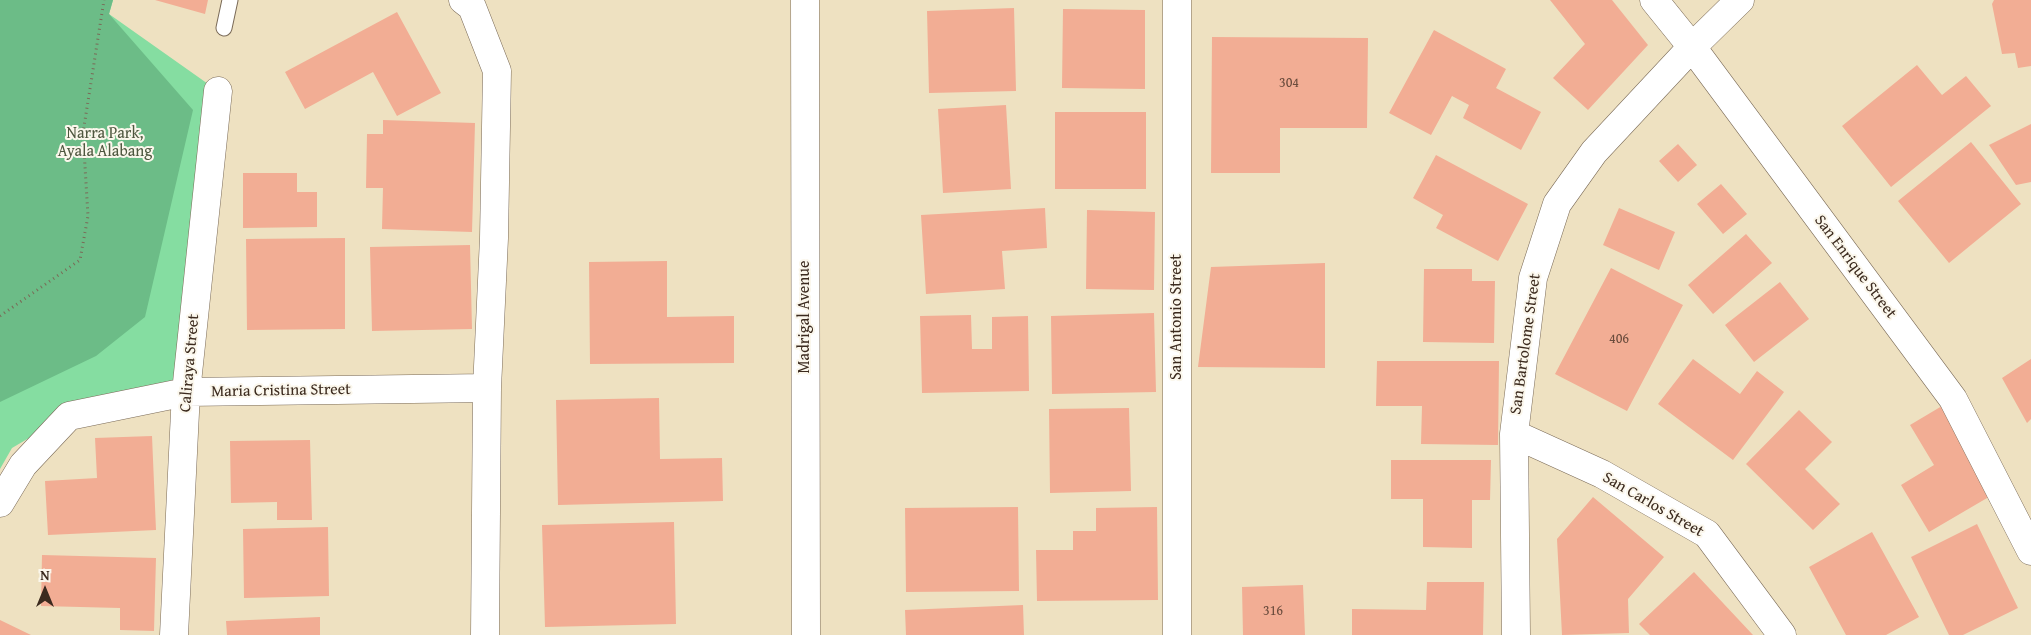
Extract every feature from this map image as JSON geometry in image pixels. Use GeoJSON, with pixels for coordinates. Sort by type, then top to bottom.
{"type":"FeatureCollection","features":[{"type":"Feature","properties":{"kind":"street"},"geometry":{"type":"LineString","coordinates":[[463,0],[472,7],[498,71],[494,238],[487,388],[486,635]]}},
{"type":"Feature","properties":{"kind":"street","name":"Madrigal Avenue"},"geometry":{"type":"LineString","coordinates":[[805,0],[806,635]]}},
{"type":"Feature","properties":{"kind":"street","name":"San Antonio Street"},"geometry":{"type":"LineString","coordinates":[[1178,0],[1178,635]]}},
{"type":"Feature","properties":{"kind":"street","name":"San Enrique Street"},"geometry":{"type":"LineString","coordinates":[[1654,0],[1692,47],[1953,399],[2031,551]]}},
{"type":"Feature","properties":{"kind":"street","name":"San Bartolome Street"},"geometry":{"type":"LineString","coordinates":[[1516,635],[1514,434],[1533,278],[1557,204],[1594,152],[1692,47],[1740,0]]}},
{"type":"Feature","properties":{"kind":"street","name":"Caliraya Street"},"geometry":{"type":"LineString","coordinates":[[174,635],[186,392],[218,91]]}},
{"type":"Feature","properties":{"kind":"street","name":"Maria Cristina Street"},"geometry":{"type":"LineString","coordinates":[[0,503],[23,465],[69,416],[186,392],[487,388]]}},
{"type":"Feature","properties":{"kind":"street","name":"San Carlos Street"},"geometry":{"type":"LineString","coordinates":[[1514,434],[1602,474],[1707,534],[1782,635]]}},
{"type":"Feature","properties":{"kind":"lane"},"geometry":{"type":"LineString","coordinates":[[224,28],[230,0]]}},
{"type":"Feature","properties":{"kind":"path"},"geometry":{"type":"LineString","coordinates":[[0,316],[80,260],[88,216],[82,133],[104,0]]}},
{"type":"Feature","properties":{"kind":"green space","name":"Narra Park, Ayala Alabang"},"geometry":{"type":"Polygon","coordinates":[[[0,0],[113,0],[109,14],[218,91],[181,392],[68,415],[12,448],[0,469],[0,0]]]}},
{"type":"Feature","properties":{"kind":"green space","name":"Narra Park, Ayala Alabang"},"geometry":{"type":"Polygon","coordinates":[[[0,0],[113,0],[109,14],[193,110],[145,317],[96,356],[0,402],[0,0]]]}},
{"type":"Feature","properties":{"kind":"building"},"geometry":{"type":"Polygon","coordinates":[[[155,0],[208,0],[205,14],[155,0]]]}},
{"type":"Feature","properties":{"kind":"building"},"geometry":{"type":"Polygon","coordinates":[[[1550,0],[1612,0],[1648,45],[1588,110],[1553,78],[1585,44],[1550,0]]]}},
{"type":"Feature","properties":{"kind":"building"},"geometry":{"type":"Polygon","coordinates":[[[1994,0],[2031,0],[2031,66],[2018,68],[2015,53],[2002,54],[1992,4],[1994,0]]]}},
{"type":"Feature","properties":{"kind":"building"},"geometry":{"type":"Polygon","coordinates":[[[1014,8],[1016,91],[929,93],[927,11],[1014,8]]]}},
{"type":"Feature","properties":{"kind":"building"},"geometry":{"type":"Polygon","coordinates":[[[1063,9],[1145,10],[1145,89],[1062,88],[1063,9]]]}},
{"type":"Feature","properties":{"kind":"building"},"geometry":{"type":"Polygon","coordinates":[[[397,12],[441,93],[397,116],[373,72],[305,109],[285,72],[397,12]]]}},
{"type":"Feature","properties":{"kind":"building"},"geometry":{"type":"Polygon","coordinates":[[[1434,30],[1506,69],[1496,88],[1541,112],[1521,150],[1463,118],[1469,105],[1452,96],[1431,135],[1389,113],[1434,30]]]}},
{"type":"Feature","properties":{"kind":"building"},"geometry":{"type":"Polygon","coordinates":[[[1212,37],[1368,38],[1367,128],[1280,128],[1280,173],[1211,173],[1212,37]]]}},
{"type":"Feature","properties":{"kind":"building"},"geometry":{"type":"Polygon","coordinates":[[[1917,65],[1942,95],[1966,76],[1991,106],[1891,187],[1842,126],[1917,65]]]}},
{"type":"Feature","properties":{"kind":"building"},"geometry":{"type":"Polygon","coordinates":[[[1006,105],[1011,189],[943,193],[938,109],[1006,105]]]}},
{"type":"Feature","properties":{"kind":"building"},"geometry":{"type":"Polygon","coordinates":[[[1055,112],[1146,112],[1146,189],[1055,189],[1055,112]]]}},
{"type":"Feature","properties":{"kind":"building"},"geometry":{"type":"Polygon","coordinates":[[[383,120],[475,123],[472,232],[382,229],[383,188],[366,188],[367,134],[383,134],[383,120]]]}},
{"type":"Feature","properties":{"kind":"building"},"geometry":{"type":"Polygon","coordinates":[[[2031,124],[2031,182],[2016,185],[1989,145],[2031,124]]]}},
{"type":"Feature","properties":{"kind":"building"},"geometry":{"type":"Polygon","coordinates":[[[1971,142],[2021,204],[1949,263],[1898,201],[1971,142]]]}},
{"type":"Feature","properties":{"kind":"building"},"geometry":{"type":"Polygon","coordinates":[[[1678,144],[1697,165],[1678,182],[1659,161],[1678,144]]]}},
{"type":"Feature","properties":{"kind":"building"},"geometry":{"type":"Polygon","coordinates":[[[1436,155],[1528,204],[1498,261],[1436,228],[1443,215],[1413,198],[1436,155]]]}},
{"type":"Feature","properties":{"kind":"building"},"geometry":{"type":"Polygon","coordinates":[[[243,173],[297,173],[297,192],[317,192],[317,227],[243,228],[243,173]]]}},
{"type":"Feature","properties":{"kind":"building"},"geometry":{"type":"Polygon","coordinates":[[[1721,184],[1747,214],[1723,234],[1697,204],[1721,184]]]}},
{"type":"Feature","properties":{"kind":"building"},"geometry":{"type":"Polygon","coordinates":[[[1045,208],[1047,248],[1002,251],[1005,289],[926,294],[921,215],[1045,208]]]}},
{"type":"Feature","properties":{"kind":"building"},"geometry":{"type":"Polygon","coordinates":[[[1619,208],[1675,232],[1659,270],[1603,245],[1619,208]]]}},
{"type":"Feature","properties":{"kind":"building"},"geometry":{"type":"Polygon","coordinates":[[[1087,210],[1155,212],[1154,290],[1086,289],[1087,210]]]}},
{"type":"Feature","properties":{"kind":"building"},"geometry":{"type":"Polygon","coordinates":[[[1746,234],[1772,263],[1713,314],[1688,285],[1746,234]]]}},
{"type":"Feature","properties":{"kind":"building"},"geometry":{"type":"Polygon","coordinates":[[[345,238],[345,329],[247,330],[246,239],[345,238]]]}},
{"type":"Feature","properties":{"kind":"building"},"geometry":{"type":"Polygon","coordinates":[[[470,245],[472,329],[372,331],[370,247],[470,245]]]}},
{"type":"Feature","properties":{"kind":"building"},"geometry":{"type":"Polygon","coordinates":[[[667,261],[667,317],[734,316],[734,363],[590,364],[589,262],[667,261]]]}},
{"type":"Feature","properties":{"kind":"building"},"geometry":{"type":"Polygon","coordinates":[[[1325,263],[1325,368],[1198,367],[1211,267],[1325,263]]]}},
{"type":"Feature","properties":{"kind":"building"},"geometry":{"type":"Polygon","coordinates":[[[1611,268],[1683,305],[1627,411],[1555,374],[1611,268]]]}},
{"type":"Feature","properties":{"kind":"building"},"geometry":{"type":"Polygon","coordinates":[[[1424,269],[1472,269],[1472,281],[1495,281],[1494,343],[1423,342],[1424,269]]]}},
{"type":"Feature","properties":{"kind":"building"},"geometry":{"type":"Polygon","coordinates":[[[1780,282],[1809,319],[1754,362],[1725,325],[1780,282]]]}},
{"type":"Feature","properties":{"kind":"building"},"geometry":{"type":"Polygon","coordinates":[[[1154,313],[1156,392],[1052,394],[1051,316],[1154,313]]]}},
{"type":"Feature","properties":{"kind":"building"},"geometry":{"type":"Polygon","coordinates":[[[971,315],[972,349],[992,349],[992,317],[1028,316],[1029,391],[922,393],[920,316],[971,315]]]}},
{"type":"Feature","properties":{"kind":"building"},"geometry":{"type":"Polygon","coordinates":[[[1693,359],[1740,394],[1757,371],[1784,392],[1733,460],[1658,404],[1693,359]]]}},
{"type":"Feature","properties":{"kind":"building"},"geometry":{"type":"Polygon","coordinates":[[[2031,359],[2031,419],[2027,423],[2002,378],[2031,359]]]}},
{"type":"Feature","properties":{"kind":"building"},"geometry":{"type":"Polygon","coordinates":[[[1377,361],[1499,361],[1498,445],[1421,444],[1422,406],[1376,406],[1377,361]]]}},
{"type":"Feature","properties":{"kind":"building"},"geometry":{"type":"Polygon","coordinates":[[[659,398],[660,459],[722,458],[723,501],[558,505],[556,400],[659,398]]]}},
{"type":"Feature","properties":{"kind":"building"},"geometry":{"type":"Polygon","coordinates":[[[1947,403],[1999,491],[1929,532],[1901,485],[1934,465],[1910,425],[1947,403]]]}},
{"type":"Feature","properties":{"kind":"building"},"geometry":{"type":"Polygon","coordinates":[[[1129,408],[1131,491],[1050,493],[1049,409],[1129,408]]]}},
{"type":"Feature","properties":{"kind":"building"},"geometry":{"type":"Polygon","coordinates":[[[1799,410],[1832,442],[1805,469],[1840,504],[1813,530],[1746,464],[1799,410]]]}},
{"type":"Feature","properties":{"kind":"building"},"geometry":{"type":"Polygon","coordinates":[[[152,436],[156,530],[48,535],[45,481],[97,478],[95,438],[152,436]]]}},
{"type":"Feature","properties":{"kind":"building"},"geometry":{"type":"Polygon","coordinates":[[[310,440],[312,520],[277,520],[277,502],[231,503],[230,441],[310,440]]]}},
{"type":"Feature","properties":{"kind":"building"},"geometry":{"type":"Polygon","coordinates":[[[1391,460],[1491,460],[1490,500],[1472,500],[1472,548],[1423,547],[1423,499],[1391,499],[1391,460]]]}},
{"type":"Feature","properties":{"kind":"building"},"geometry":{"type":"Polygon","coordinates":[[[1593,497],[1664,557],[1628,599],[1629,633],[1562,635],[1557,539],[1593,497]]]}},
{"type":"Feature","properties":{"kind":"building"},"geometry":{"type":"Polygon","coordinates":[[[1018,507],[1019,591],[906,592],[905,508],[1018,507]]]}},
{"type":"Feature","properties":{"kind":"building"},"geometry":{"type":"Polygon","coordinates":[[[1157,507],[1158,600],[1037,601],[1036,550],[1073,550],[1073,531],[1096,531],[1096,508],[1157,507]]]}},
{"type":"Feature","properties":{"kind":"building"},"geometry":{"type":"Polygon","coordinates":[[[674,522],[676,624],[545,627],[542,525],[674,522]]]}},
{"type":"Feature","properties":{"kind":"building"},"geometry":{"type":"Polygon","coordinates":[[[1977,524],[2018,608],[1963,635],[1949,635],[1911,557],[1977,524]]]}},
{"type":"Feature","properties":{"kind":"building"},"geometry":{"type":"Polygon","coordinates":[[[328,527],[329,596],[244,598],[243,529],[328,527]]]}},
{"type":"Feature","properties":{"kind":"building"},"geometry":{"type":"Polygon","coordinates":[[[1872,532],[1919,617],[1886,635],[1846,635],[1809,567],[1872,532]]]}},
{"type":"Feature","properties":{"kind":"building"},"geometry":{"type":"Polygon","coordinates":[[[42,555],[156,558],[154,631],[120,630],[120,608],[41,606],[42,555]]]}},
{"type":"Feature","properties":{"kind":"building"},"geometry":{"type":"Polygon","coordinates":[[[1694,572],[1753,635],[1650,635],[1639,624],[1694,572]]]}},
{"type":"Feature","properties":{"kind":"building"},"geometry":{"type":"Polygon","coordinates":[[[1427,582],[1484,582],[1483,635],[1352,635],[1352,609],[1426,610],[1427,582]]]}},
{"type":"Feature","properties":{"kind":"building"},"geometry":{"type":"Polygon","coordinates":[[[1303,585],[1305,635],[1243,635],[1242,587],[1303,585]]]}},
{"type":"Feature","properties":{"kind":"building"},"geometry":{"type":"Polygon","coordinates":[[[1023,605],[1024,635],[906,635],[905,610],[1023,605]]]}},
{"type":"Feature","properties":{"kind":"building"},"geometry":{"type":"Polygon","coordinates":[[[320,617],[320,635],[227,635],[226,621],[320,617]]]}},
{"type":"Feature","properties":{"kind":"building"},"geometry":{"type":"Polygon","coordinates":[[[0,620],[31,635],[0,635],[0,620]]]}}]}
